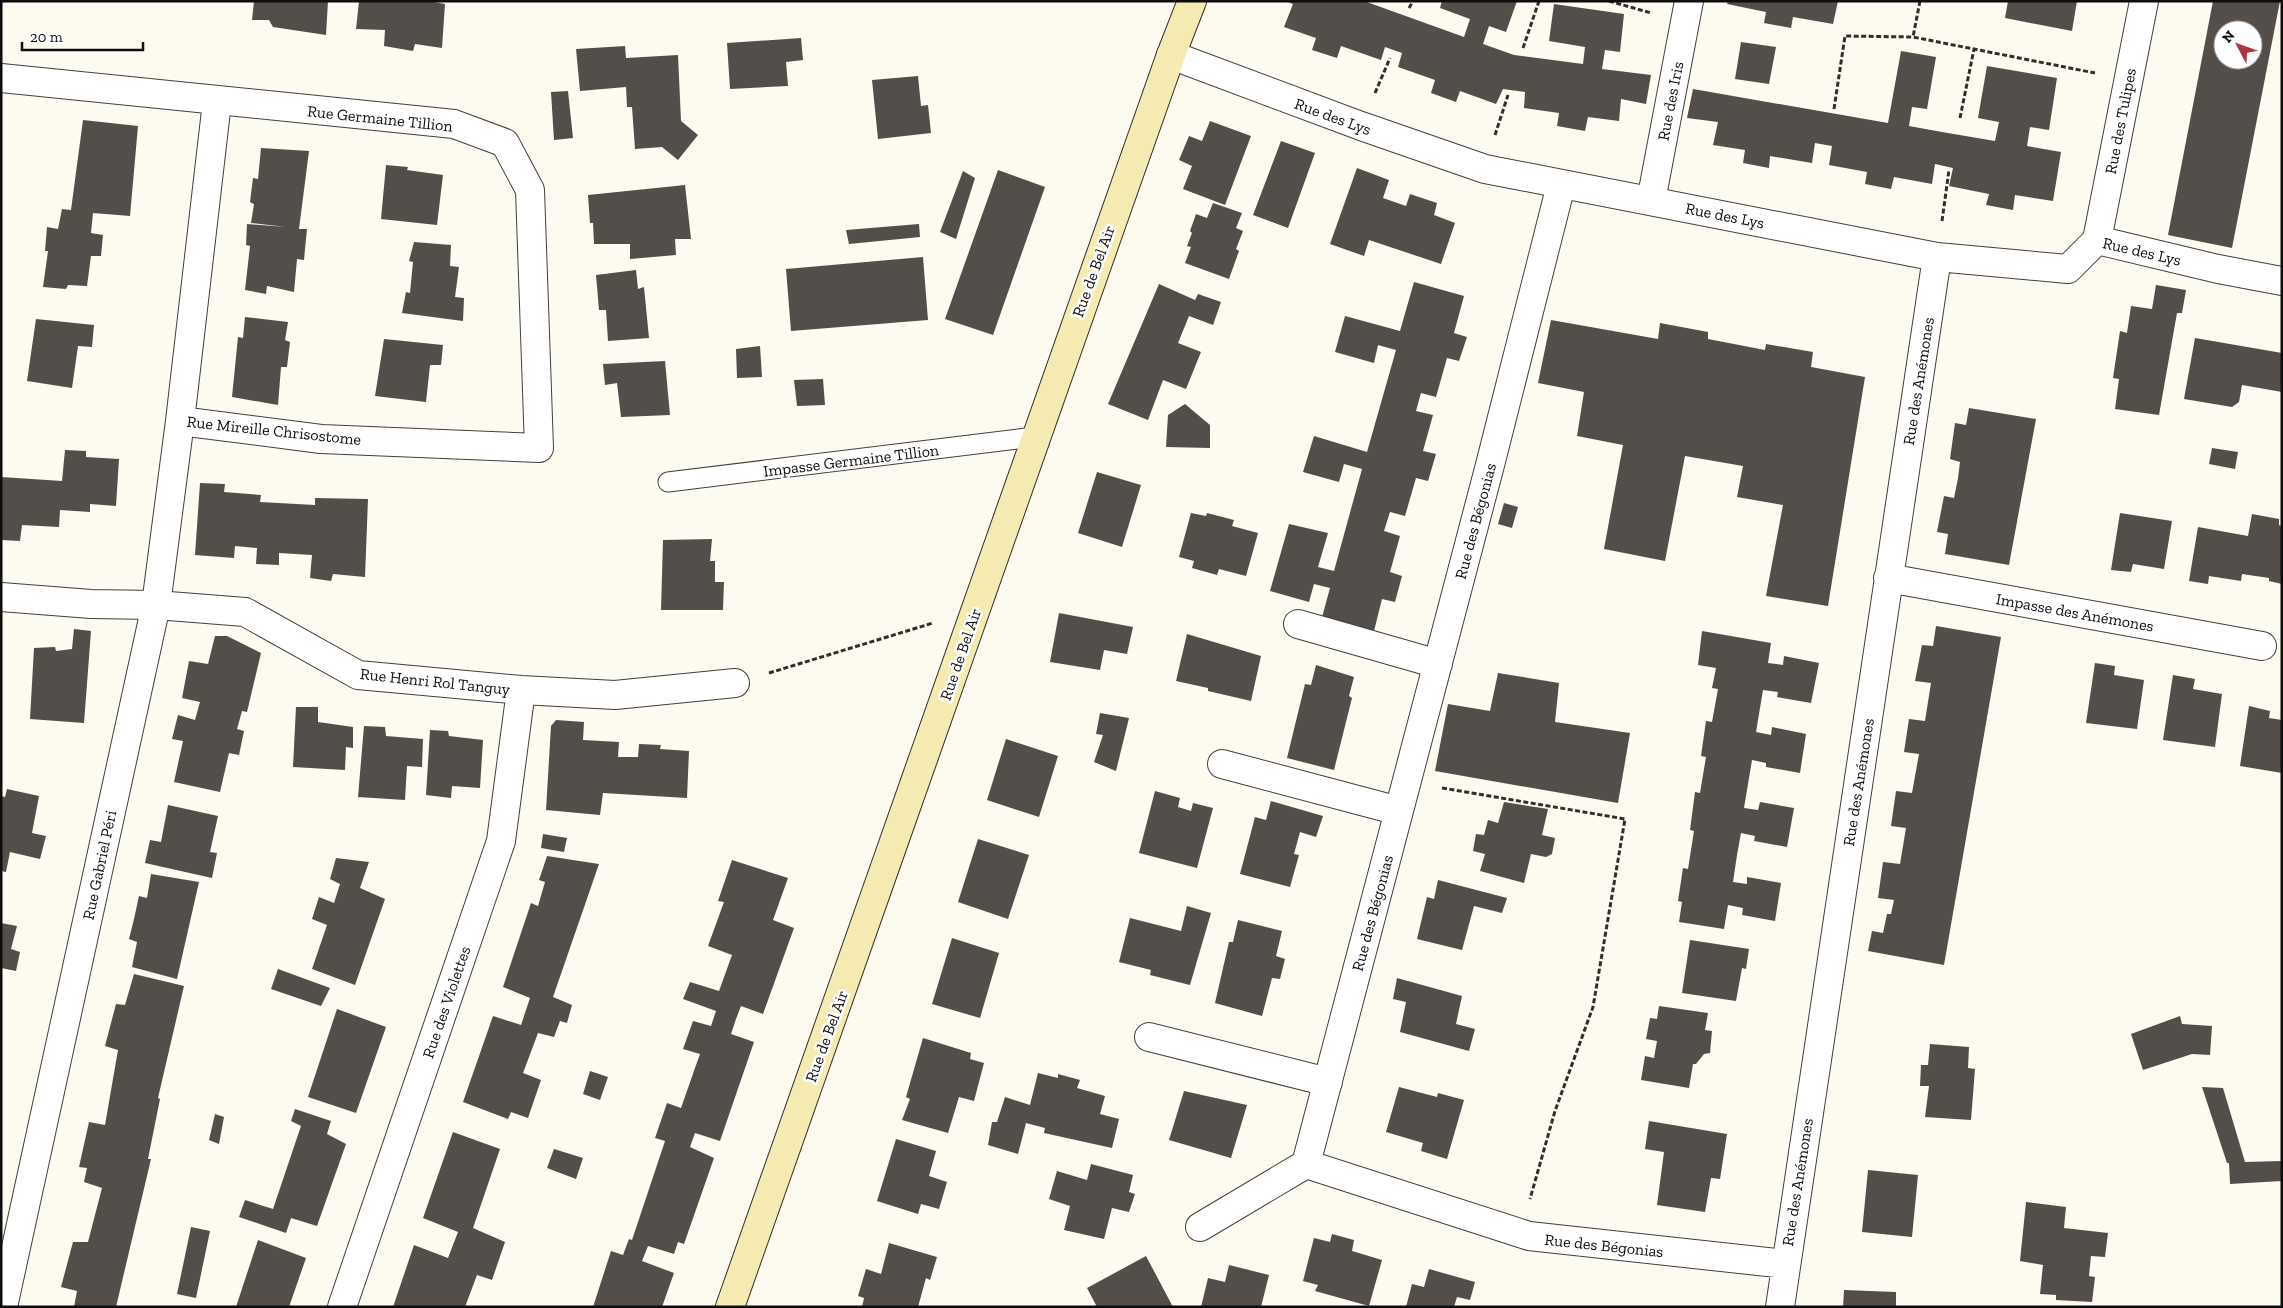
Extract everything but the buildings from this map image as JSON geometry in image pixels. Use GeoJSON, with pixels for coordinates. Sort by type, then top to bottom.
{"type":"FeatureCollection","features":[{"type":"Feature","properties":{"kind":"main road","name":"Rue de Bel Air"},"geometry":{"type":"LineString","coordinates":[[730,1307],[884,873],[1034,437],[1170,55],[1192,1]]}},
{"type":"Feature","properties":{"kind":"street","name":"Rue des Tulipes"},"geometry":{"type":"LineString","coordinates":[[2096,240],[2144,1]]}},
{"type":"Feature","properties":{"kind":"street","name":"Rue des Iris"},"geometry":{"type":"LineString","coordinates":[[1651,201],[1688,11]]}},
{"type":"Feature","properties":{"kind":"street","name":"Rue des Lys"},"geometry":{"type":"LineString","coordinates":[[1170,55],[1343,120],[1485,169],[1561,186],[1651,201],[1937,257],[2068,269],[2096,240],[2218,269],[2282,281]]}},
{"type":"Feature","properties":{"kind":"street","name":"Rue Germaine Tillion"},"geometry":{"type":"LineString","coordinates":[[1,78],[217,102],[454,124],[505,143],[530,190],[539,448]]}},
{"type":"Feature","properties":{"kind":"street","name":"Rue Mireille Chrisostome"},"geometry":{"type":"LineString","coordinates":[[217,102],[180,421],[321,439],[539,448]]}},
{"type":"Feature","properties":{"kind":"street","name":"Rue des Bégonias"},"geometry":{"type":"LineString","coordinates":[[1561,186],[1438,664],[1306,1164],[1529,1236],[1785,1264]]}},
{"type":"Feature","properties":{"kind":"street","name":"Rue des Anémones"},"geometry":{"type":"LineString","coordinates":[[1780,1307],[1937,257]]}},
{"type":"Feature","properties":{"kind":"street","name":"Rue Gabriel Péri"},"geometry":{"type":"LineString","coordinates":[[3,1307],[156,605],[180,421]]}},
{"type":"Feature","properties":{"kind":"street","name":"Impasse des Anémones"},"geometry":{"type":"LineString","coordinates":[[1888,578],[2262,646]]}},
{"type":"Feature","properties":{"kind":"street","name":"Rue Henri Rol Tanguy"},"geometry":{"type":"LineString","coordinates":[[1,597],[91,604],[156,605],[245,612],[358,675],[521,690],[615,695],[735,683]]}},
{"type":"Feature","properties":{"kind":"street"},"geometry":{"type":"LineString","coordinates":[[1298,624],[1438,664]]}},
{"type":"Feature","properties":{"kind":"street","name":"Rue des Violettes"},"geometry":{"type":"LineString","coordinates":[[342,1307],[501,840],[521,690]]}},
{"type":"Feature","properties":{"kind":"street"},"geometry":{"type":"LineString","coordinates":[[1222,764],[1399,811]]}},
{"type":"Feature","properties":{"kind":"street"},"geometry":{"type":"LineString","coordinates":[[1150,1037],[1328,1082]]}},
{"type":"Feature","properties":{"kind":"street"},"geometry":{"type":"LineString","coordinates":[[1200,1227],[1306,1164]]}},
{"type":"Feature","properties":{"kind":"lane","name":"Impasse Germaine Tillion"},"geometry":{"type":"LineString","coordinates":[[668,482],[1034,437]]}},
{"type":"Feature","properties":{"kind":"path"},"geometry":{"type":"LineString","coordinates":[[1410,8],[1413,1]]}},
{"type":"Feature","properties":{"kind":"path"},"geometry":{"type":"LineString","coordinates":[[1523,48],[1539,1]]}},
{"type":"Feature","properties":{"kind":"path"},"geometry":{"type":"LineString","coordinates":[[1609,1],[1620,6],[1688,11]]}},
{"type":"Feature","properties":{"kind":"path"},"geometry":{"type":"LineString","coordinates":[[1913,37],[1920,1]]}},
{"type":"Feature","properties":{"kind":"path"},"geometry":{"type":"LineString","coordinates":[[1834,108],[1845,36],[1913,37],[2128,79]]}},
{"type":"Feature","properties":{"kind":"path"},"geometry":{"type":"LineString","coordinates":[[1960,118],[1974,49]]}},
{"type":"Feature","properties":{"kind":"path"},"geometry":{"type":"LineString","coordinates":[[1485,169],[1508,95]]}},
{"type":"Feature","properties":{"kind":"path"},"geometry":{"type":"LineString","coordinates":[[1937,257],[1949,170]]}},
{"type":"Feature","properties":{"kind":"path"},"geometry":{"type":"LineString","coordinates":[[735,683],[975,610]]}},
{"type":"Feature","properties":{"kind":"path"},"geometry":{"type":"LineString","coordinates":[[1406,783],[1625,819],[1593,1006],[1555,1111],[1520,1233]]}}]}
